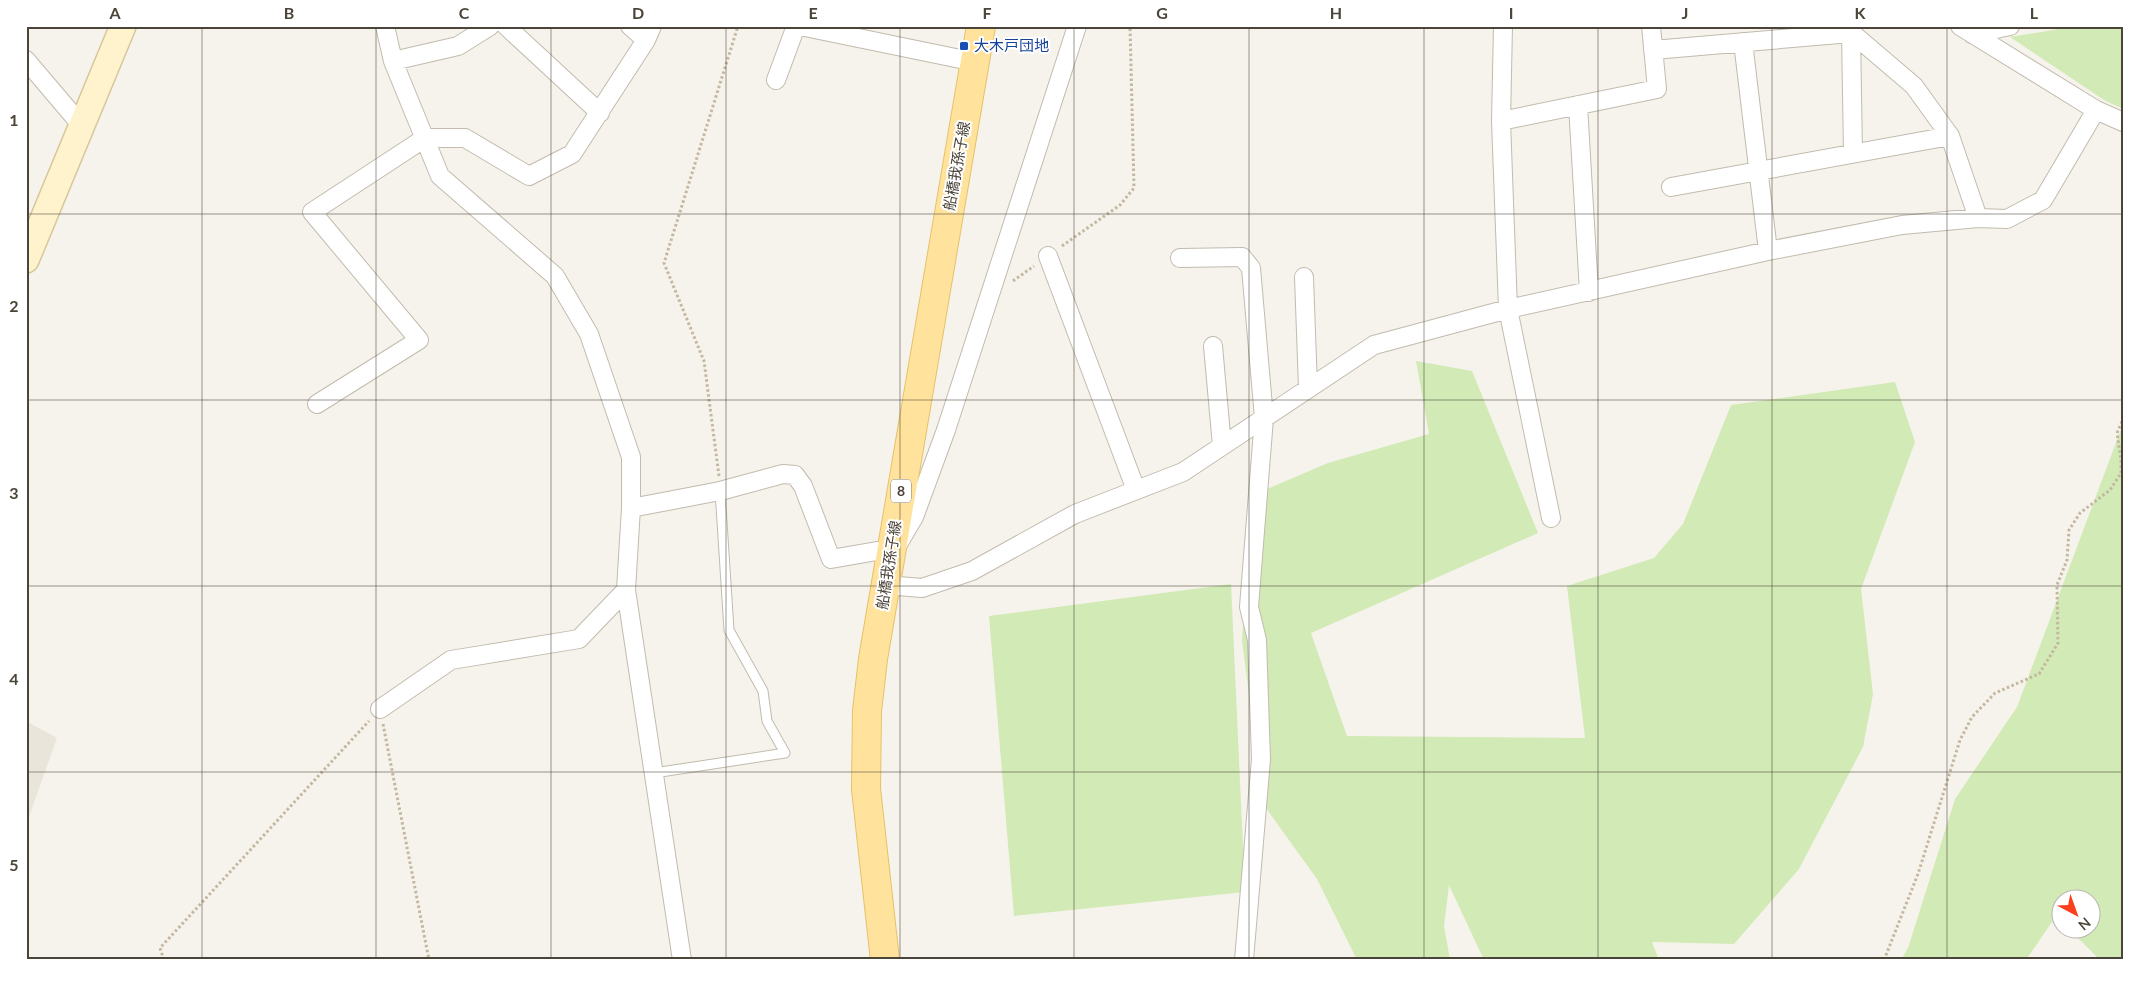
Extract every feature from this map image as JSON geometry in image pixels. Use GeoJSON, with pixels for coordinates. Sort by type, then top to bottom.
{"type":"FeatureCollection","features":[{"type":"Feature","properties":{"kind":"main road","name":"船橋我孫子線"},"geometry":{"type":"LineString","coordinates":[[885,960],[866,789],[867,711],[890,556],[981,26]]}},
{"type":"Feature","properties":{"kind":"street"},"geometry":{"type":"LineString","coordinates":[[26,260],[122,26]]}},
{"type":"Feature","properties":{"kind":"street"},"geometry":{"type":"LineString","coordinates":[[385,26],[393,61],[440,176],[554,276],[589,334],[631,457],[626,590],[682,960]]}},
{"type":"Feature","properties":{"kind":"street"},"geometry":{"type":"LineString","coordinates":[[393,61],[458,46],[490,26]]}},
{"type":"Feature","properties":{"kind":"street"},"geometry":{"type":"LineString","coordinates":[[506,26],[600,113]]}},
{"type":"Feature","properties":{"kind":"street"},"geometry":{"type":"LineString","coordinates":[[317,404],[419,340],[312,212],[425,138],[465,138],[529,176],[572,154],[600,113],[649,33],[630,26]]}},
{"type":"Feature","properties":{"kind":"street"},"geometry":{"type":"LineString","coordinates":[[776,80],[798,26],[975,62]]}},
{"type":"Feature","properties":{"kind":"street"},"geometry":{"type":"LineString","coordinates":[[630,508],[720,490],[783,474],[794,475],[804,486],[832,559],[877,551],[890,556],[914,517],[946,430],[1077,26]]}},
{"type":"Feature","properties":{"kind":"street"},"geometry":{"type":"LineString","coordinates":[[1503,26],[1501,121],[1508,309],[1551,518]]}},
{"type":"Feature","properties":{"kind":"street"},"geometry":{"type":"LineString","coordinates":[[1501,121],[1657,89],[1651,26]]}},
{"type":"Feature","properties":{"kind":"street"},"geometry":{"type":"LineString","coordinates":[[1966,30],[2010,26]]}},
{"type":"Feature","properties":{"kind":"street"},"geometry":{"type":"LineString","coordinates":[[1653,50],[1743,42],[1847,29],[1914,86],[1950,136],[1978,218]]}},
{"type":"Feature","properties":{"kind":"street"},"geometry":{"type":"LineString","coordinates":[[1847,29],[1853,154]]}},
{"type":"Feature","properties":{"kind":"street"},"geometry":{"type":"LineString","coordinates":[[1966,30],[2096,110],[2123,122]]}},
{"type":"Feature","properties":{"kind":"street"},"geometry":{"type":"LineString","coordinates":[[1743,42],[1768,251]]}},
{"type":"Feature","properties":{"kind":"street"},"geometry":{"type":"LineString","coordinates":[[26,60],[82,126]]}},
{"type":"Feature","properties":{"kind":"street"},"geometry":{"type":"LineString","coordinates":[[1578,105],[1589,292]]}},
{"type":"Feature","properties":{"kind":"street"},"geometry":{"type":"LineString","coordinates":[[886,585],[922,588],[972,571],[1075,514],[1184,472],[1374,345],[1508,309],[1768,251],[1902,225],[1978,218],[2007,219],[2043,200],[2096,110]]}},
{"type":"Feature","properties":{"kind":"street"},"geometry":{"type":"LineString","coordinates":[[1671,187],[1950,136]]}},
{"type":"Feature","properties":{"kind":"street"},"geometry":{"type":"LineString","coordinates":[[1048,256],[1136,490]]}},
{"type":"Feature","properties":{"kind":"street"},"geometry":{"type":"LineString","coordinates":[[1180,258],[1242,257],[1251,268],[1264,418],[1249,607],[1257,640],[1261,759],[1244,960]]}},
{"type":"Feature","properties":{"kind":"street"},"geometry":{"type":"LineString","coordinates":[[1304,277],[1308,388]]}},
{"type":"Feature","properties":{"kind":"street"},"geometry":{"type":"LineString","coordinates":[[1213,346],[1222,446]]}},
{"type":"Feature","properties":{"kind":"street"},"geometry":{"type":"LineString","coordinates":[[380,709],[451,660],[579,639],[626,590]]}},
{"type":"Feature","properties":{"kind":"lane"},"geometry":{"type":"LineString","coordinates":[[654,773],[785,753],[767,721],[763,691],[729,630],[720,490]]}},
{"type":"Feature","properties":{"kind":"path"},"geometry":{"type":"LineString","coordinates":[[720,490],[704,361],[664,263],[738,26]]}},
{"type":"Feature","properties":{"kind":"path"},"geometry":{"type":"LineString","coordinates":[[988,299],[1120,205],[1134,188],[1130,26]]}},
{"type":"Feature","properties":{"kind":"path"},"geometry":{"type":"LineString","coordinates":[[1884,960],[1918,874],[1960,740],[1972,717],[1995,693],[2039,674],[2058,643],[2058,585],[2067,560],[2069,530],[2080,513],[2110,490],[2120,473],[2121,460],[2117,433],[2123,419]]}},
{"type":"Feature","properties":{"kind":"path"},"geometry":{"type":"LineString","coordinates":[[164,960],[160,948],[380,709]]}},
{"type":"Feature","properties":{"kind":"path"},"geometry":{"type":"LineString","coordinates":[[380,709],[429,960]]}},
{"type":"Feature","properties":{"kind":"shaded area"},"geometry":{"type":"Polygon","coordinates":[[[26,721],[57,738],[26,825],[26,721]]]}},
{"type":"Feature","properties":{"kind":"green space"},"geometry":{"type":"Polygon","coordinates":[[[2077,26],[2123,26],[2123,109],[2104,100],[2010,37],[2077,26]]]}},
{"type":"Feature","properties":{"kind":"green space"},"geometry":{"type":"Polygon","coordinates":[[[1416,361],[1472,371],[1538,533],[1311,633],[1347,736],[1585,738],[1567,586],[1654,558],[1683,524],[1731,405],[1895,382],[1915,442],[1861,589],[1873,694],[1863,747],[1799,869],[1734,944],[1652,942],[1659,960],[1484,960],[1449,885],[1444,926],[1450,960],[1357,960],[1317,879],[1263,804],[1242,640],[1251,496],[1328,463],[1429,434],[1416,361]]]}},
{"type":"Feature","properties":{"kind":"green space"},"geometry":{"type":"Polygon","coordinates":[[[2123,424],[2123,960],[2100,960],[2078,938],[2102,938],[2102,888],[2052,888],[2052,922],[2026,960],[1901,960],[1908,948],[1955,799],[2017,707],[2123,424]]]}},
{"type":"Feature","properties":{"kind":"green space"},"geometry":{"type":"Polygon","coordinates":[[[1231,584],[1245,892],[1014,916],[989,616],[1231,584]]]}},
{"type":"Feature","properties":{"kind":"place","name":"大木戸団地"},"geometry":{"type":"Point","coordinates":[964,46]}}]}
